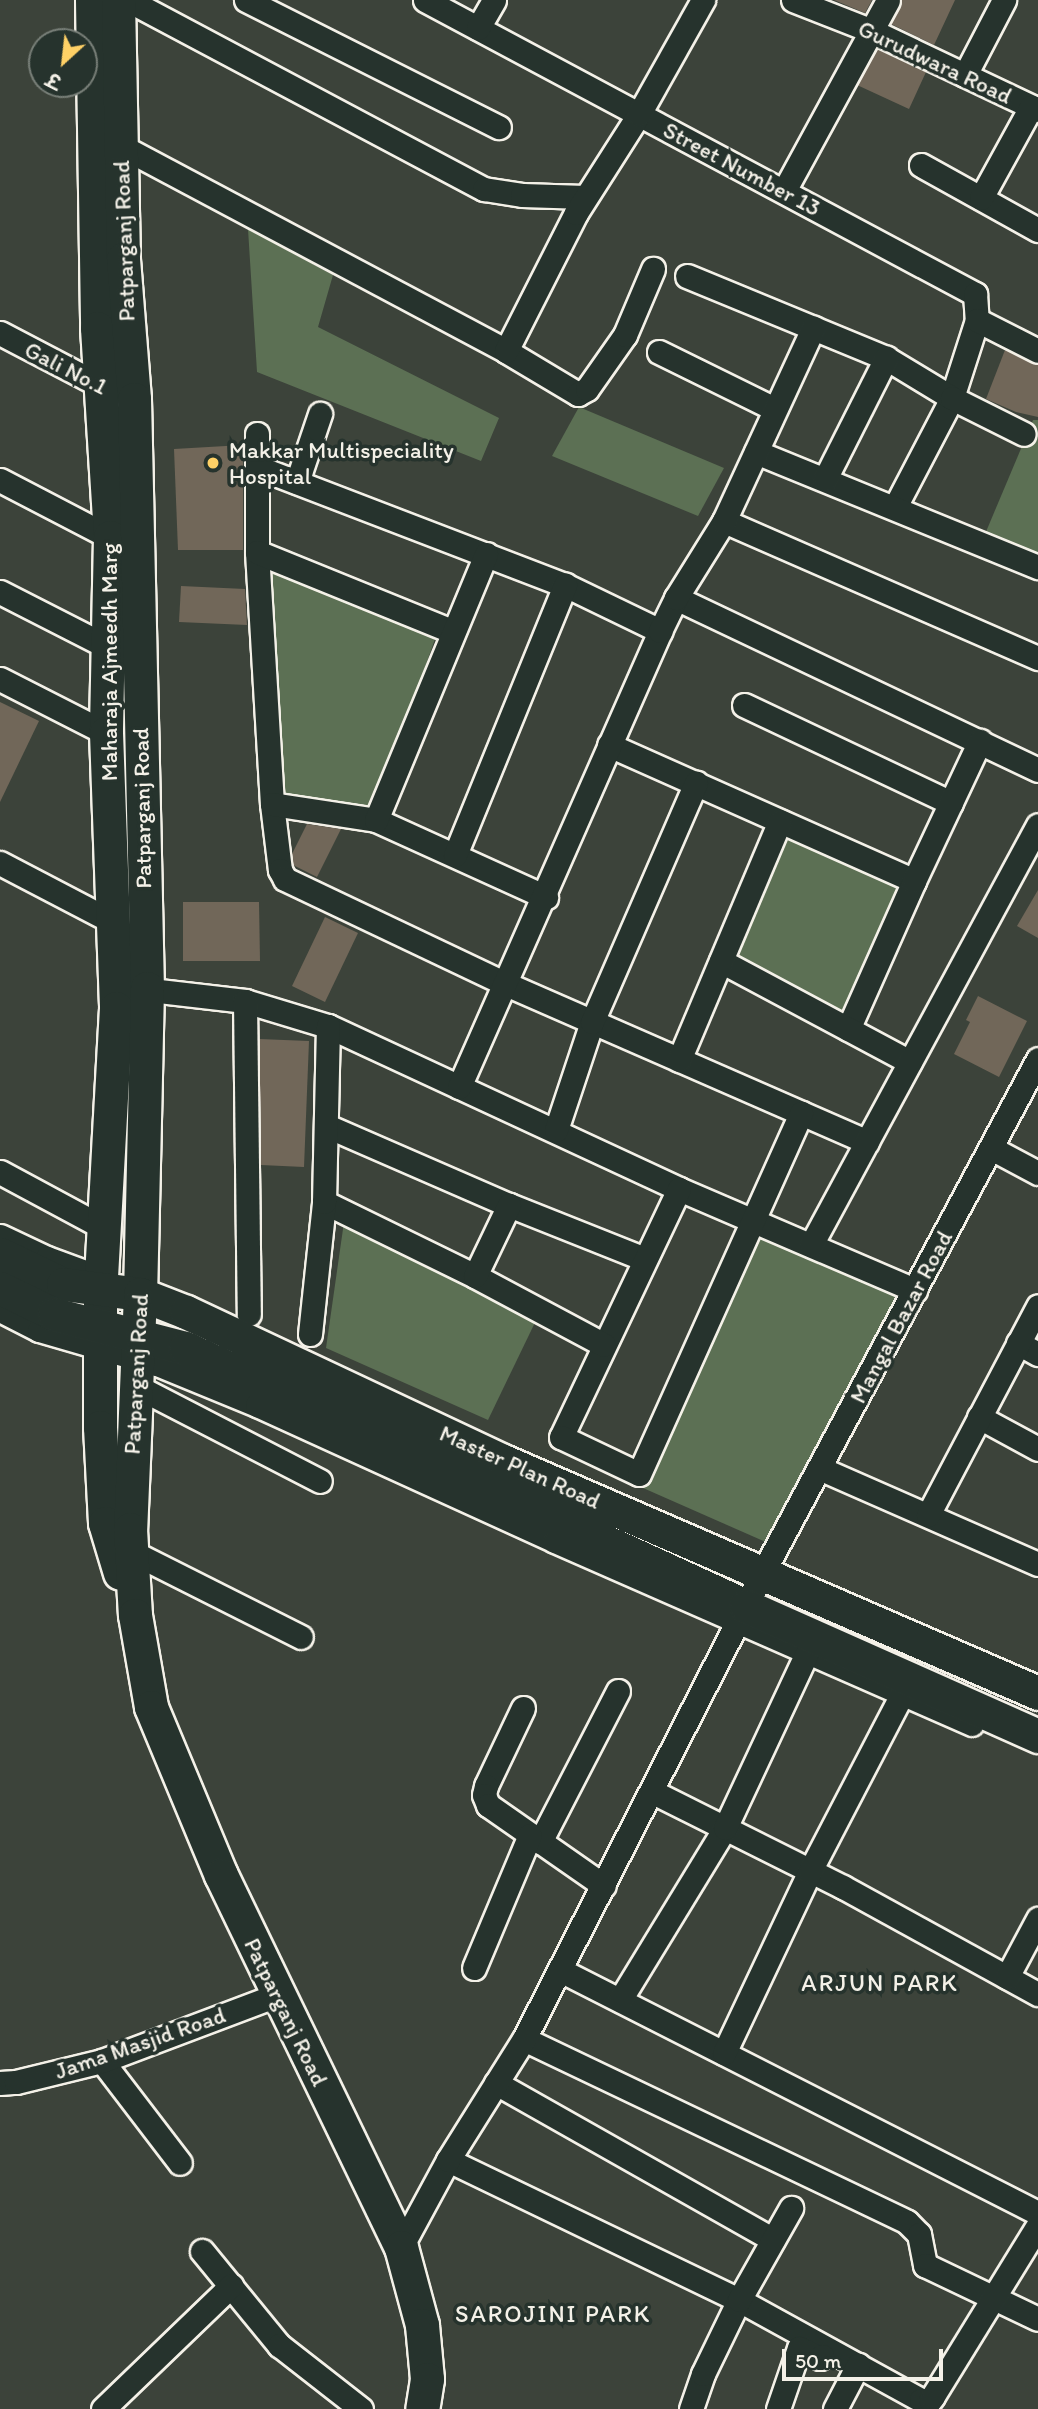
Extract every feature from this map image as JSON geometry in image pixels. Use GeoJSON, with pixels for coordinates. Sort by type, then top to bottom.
{"type":"FeatureCollection","features":[{"type":"Feature","properties":{"kind":"main road","name":"Maharaja Ajmeedh Marg"},"geometry":{"type":"LineString","coordinates":[[92,0],[101,388],[123,544],[108,648],[106,733],[113,922],[131,988],[103,1228],[100,1336]]}},
{"type":"Feature","properties":{"kind":"main road","name":"Patparganj Road"},"geometry":{"type":"LineString","coordinates":[[118,0],[122,259],[134,399],[123,544],[140,1294],[130,1551],[135,1615],[151,1707],[221,1875],[277,1996],[401,2248],[422,2325],[427,2379],[422,2409]]}},
{"type":"Feature","properties":{"kind":"main road","name":"Master Plan Road"},"geometry":{"type":"LineString","coordinates":[[0,1254],[63,1284],[100,1284],[140,1294],[186,1312],[503,1461],[1038,1693]]}},
{"type":"Feature","properties":{"kind":"main road"},"geometry":{"type":"LineString","coordinates":[[0,1288],[100,1336],[136,1360],[185,1348],[742,1614],[1038,1735]]}},
{"type":"Feature","properties":{"kind":"main road","name":"Patparganj Road"},"geometry":{"type":"LineString","coordinates":[[100,1336],[105,1523],[135,1615]]}},
{"type":"Feature","properties":{"kind":"street"},"geometry":{"type":"LineString","coordinates":[[128,0],[484,189],[522,195],[585,197]]}},
{"type":"Feature","properties":{"kind":"street"},"geometry":{"type":"LineString","coordinates":[[246,0],[499,127]]}},
{"type":"Feature","properties":{"kind":"street","name":"Street Number 13"},"geometry":{"type":"LineString","coordinates":[[425,0],[975,294],[977,320]]}},
{"type":"Feature","properties":{"kind":"street"},"geometry":{"type":"LineString","coordinates":[[478,28],[494,0]]}},
{"type":"Feature","properties":{"kind":"street"},"geometry":{"type":"LineString","coordinates":[[506,351],[585,197],[639,114],[703,0]]}},
{"type":"Feature","properties":{"kind":"street"},"geometry":{"type":"LineString","coordinates":[[784,191],[888,0]]}},
{"type":"Feature","properties":{"kind":"street"},"geometry":{"type":"LineString","coordinates":[[965,75],[1004,0]]}},
{"type":"Feature","properties":{"kind":"street","name":"Gurudwara Road"},"geometry":{"type":"LineString","coordinates":[[805,2],[1034,108]]}},
{"type":"Feature","properties":{"kind":"street"},"geometry":{"type":"LineString","coordinates":[[981,198],[1034,108]]}},
{"type":"Feature","properties":{"kind":"street"},"geometry":{"type":"LineString","coordinates":[[121,146],[506,351],[569,391],[583,394],[625,335],[653,269]]}},
{"type":"Feature","properties":{"kind":"street"},"geometry":{"type":"LineString","coordinates":[[920,165],[1038,230]]}},
{"type":"Feature","properties":{"kind":"street"},"geometry":{"type":"LineString","coordinates":[[687,276],[886,358],[952,398],[1024,434]]}},
{"type":"Feature","properties":{"kind":"street"},"geometry":{"type":"LineString","coordinates":[[895,507],[952,398],[977,320],[1038,351]]}},
{"type":"Feature","properties":{"kind":"street"},"geometry":{"type":"LineString","coordinates":[[459,1087],[546,897],[660,631],[676,598],[724,521],[813,328]]}},
{"type":"Feature","properties":{"kind":"street","name":"Gali No.1"},"geometry":{"type":"LineString","coordinates":[[0,333],[101,388],[134,399]]}},
{"type":"Feature","properties":{"kind":"street"},"geometry":{"type":"LineString","coordinates":[[659,352],[775,409]]}},
{"type":"Feature","properties":{"kind":"street"},"geometry":{"type":"LineString","coordinates":[[825,479],[886,358]]}},
{"type":"Feature","properties":{"kind":"street"},"geometry":{"type":"LineString","coordinates":[[297,482],[320,414]]}},
{"type":"Feature","properties":{"kind":"street"},"geometry":{"type":"LineString","coordinates":[[257,434],[257,552],[272,804],[280,870],[285,879],[506,984],[867,1142]]}},
{"type":"Feature","properties":{"kind":"street"},"geometry":{"type":"LineString","coordinates":[[756,452],[1038,567]]}},
{"type":"Feature","properties":{"kind":"street"},"geometry":{"type":"LineString","coordinates":[[257,467],[565,585],[660,631]]}},
{"type":"Feature","properties":{"kind":"street"},"geometry":{"type":"LineString","coordinates":[[0,480],[123,544]]}},
{"type":"Feature","properties":{"kind":"street"},"geometry":{"type":"LineString","coordinates":[[724,521],[1038,658]]}},
{"type":"Feature","properties":{"kind":"street"},"geometry":{"type":"LineString","coordinates":[[257,552],[452,631]]}},
{"type":"Feature","properties":{"kind":"street"},"geometry":{"type":"LineString","coordinates":[[376,820],[452,631],[486,555]]}},
{"type":"Feature","properties":{"kind":"street"},"geometry":{"type":"LineString","coordinates":[[455,855],[565,585]]}},
{"type":"Feature","properties":{"kind":"street"},"geometry":{"type":"LineString","coordinates":[[0,592],[108,648]]}},
{"type":"Feature","properties":{"kind":"street"},"geometry":{"type":"LineString","coordinates":[[676,598],[1038,770]]}},
{"type":"Feature","properties":{"kind":"street"},"geometry":{"type":"LineString","coordinates":[[0,679],[106,733]]}},
{"type":"Feature","properties":{"kind":"street"},"geometry":{"type":"LineString","coordinates":[[744,705],[951,803]]}},
{"type":"Feature","properties":{"kind":"street"},"geometry":{"type":"LineString","coordinates":[[848,1029],[980,741]]}},
{"type":"Feature","properties":{"kind":"street"},"geometry":{"type":"LineString","coordinates":[[609,745],[914,881]]}},
{"type":"Feature","properties":{"kind":"street"},"geometry":{"type":"LineString","coordinates":[[556,1130],[592,1022],[696,783]]}},
{"type":"Feature","properties":{"kind":"street"},"geometry":{"type":"LineString","coordinates":[[272,804],[376,820],[546,897]]}},
{"type":"Feature","properties":{"kind":"street"},"geometry":{"type":"LineString","coordinates":[[680,1060],[780,821]]}},
{"type":"Feature","properties":{"kind":"street"},"geometry":{"type":"LineString","coordinates":[[811,1245],[1038,825]]}},
{"type":"Feature","properties":{"kind":"street"},"geometry":{"type":"LineString","coordinates":[[0,863],[113,922]]}},
{"type":"Feature","properties":{"kind":"street"},"geometry":{"type":"LineString","coordinates":[[721,961],[910,1062]]}},
{"type":"Feature","properties":{"kind":"street"},"geometry":{"type":"LineString","coordinates":[[131,988],[245,1001],[328,1026],[679,1189],[915,1290]]}},
{"type":"Feature","properties":{"kind":"street"},"geometry":{"type":"LineString","coordinates":[[245,1001],[249,1314]]}},
{"type":"Feature","properties":{"kind":"street"},"geometry":{"type":"LineString","coordinates":[[310,1334],[324,1202],[328,1026]]}},
{"type":"Feature","properties":{"kind":"street","name":"Mangal Bazar Road"},"geometry":{"type":"LineString","coordinates":[[401,2248],[448,2160],[524,2039],[653,1792],[762,1574],[1038,1059]]}},
{"type":"Feature","properties":{"kind":"street"},"geometry":{"type":"LineString","coordinates":[[679,1189],[561,1437],[639,1474],[801,1113]]}},
{"type":"Feature","properties":{"kind":"street"},"geometry":{"type":"LineString","coordinates":[[327,1126],[509,1205],[645,1259]]}},
{"type":"Feature","properties":{"kind":"street"},"geometry":{"type":"LineString","coordinates":[[992,1148],[1038,1173]]}},
{"type":"Feature","properties":{"kind":"street"},"geometry":{"type":"LineString","coordinates":[[0,1172],[103,1228]]}},
{"type":"Feature","properties":{"kind":"street"},"geometry":{"type":"LineString","coordinates":[[324,1202],[475,1276],[604,1345]]}},
{"type":"Feature","properties":{"kind":"street"},"geometry":{"type":"LineString","coordinates":[[475,1276],[509,1205]]}},
{"type":"Feature","properties":{"kind":"street"},"geometry":{"type":"LineString","coordinates":[[0,1236],[100,1284]]}},
{"type":"Feature","properties":{"kind":"street"},"geometry":{"type":"LineString","coordinates":[[929,1515],[979,1417],[1028,1348],[1038,1306]]}},
{"type":"Feature","properties":{"kind":"street"},"geometry":{"type":"LineString","coordinates":[[0,1310],[38,1330],[100,1336]]}},
{"type":"Feature","properties":{"kind":"street"},"geometry":{"type":"LineString","coordinates":[[136,1360],[320,1481]]}},
{"type":"Feature","properties":{"kind":"street"},"geometry":{"type":"LineString","coordinates":[[979,1417],[1038,1449]]}},
{"type":"Feature","properties":{"kind":"street"},"geometry":{"type":"LineString","coordinates":[[819,1468],[1038,1564]]}},
{"type":"Feature","properties":{"kind":"street"},"geometry":{"type":"LineString","coordinates":[[130,1551],[301,1637]]}},
{"type":"Feature","properties":{"kind":"street"},"geometry":{"type":"LineString","coordinates":[[742,1614],[807,1653],[1038,1753]]}},
{"type":"Feature","properties":{"kind":"street"},"geometry":{"type":"LineString","coordinates":[[620,2000],[724,1828],[807,1653]]}},
{"type":"Feature","properties":{"kind":"street"},"geometry":{"type":"LineString","coordinates":[[474,1968],[535,1838],[618,1691]]}},
{"type":"Feature","properties":{"kind":"street"},"geometry":{"type":"LineString","coordinates":[[724,2053],[810,1871],[902,1694]]}},
{"type":"Feature","properties":{"kind":"street"},"geometry":{"type":"LineString","coordinates":[[523,1708],[484,1796],[493,1810],[604,1886]]}},
{"type":"Feature","properties":{"kind":"street"},"geometry":{"type":"LineString","coordinates":[[653,1792],[810,1871],[1038,1994]]}},
{"type":"Feature","properties":{"kind":"street"},"geometry":{"type":"LineString","coordinates":[[1007,1977],[1038,1919]]}},
{"type":"Feature","properties":{"kind":"street"},"geometry":{"type":"LineString","coordinates":[[560,1969],[1038,2213]]}},
{"type":"Feature","properties":{"kind":"street","name":"Jama Masjid Road"},"geometry":{"type":"LineString","coordinates":[[0,2083],[16,2082],[102,2061],[277,1996]]}},
{"type":"Feature","properties":{"kind":"street"},"geometry":{"type":"LineString","coordinates":[[524,2039],[907,2222],[919,2234],[925,2264],[1038,2319]]}},
{"type":"Feature","properties":{"kind":"street"},"geometry":{"type":"LineString","coordinates":[[102,2061],[180,2163]]}},
{"type":"Feature","properties":{"kind":"street"},"geometry":{"type":"LineString","coordinates":[[496,2083],[773,2240]]}},
{"type":"Feature","properties":{"kind":"street"},"geometry":{"type":"LineString","coordinates":[[448,2160],[739,2300],[927,2405],[1038,2225]]}},
{"type":"Feature","properties":{"kind":"street"},"geometry":{"type":"LineString","coordinates":[[691,2409],[703,2374],[739,2300],[791,2208]]}},
{"type":"Feature","properties":{"kind":"street"},"geometry":{"type":"LineString","coordinates":[[202,2251],[279,2345],[361,2409]]}},
{"type":"Feature","properties":{"kind":"street"},"geometry":{"type":"LineString","coordinates":[[103,2409],[231,2286]]}},
{"type":"Feature","properties":{"kind":"street"},"geometry":{"type":"LineString","coordinates":[[778,2409],[799,2348],[820,2358],[828,2349]]}},
{"type":"Feature","properties":{"kind":"street"},"geometry":{"type":"LineString","coordinates":[[835,2409],[858,2365]]}},
{"type":"Feature","properties":{"kind":"green space"},"geometry":{"type":"Polygon","coordinates":[[[248,229],[333,275],[318,327],[499,418],[481,461],[257,372],[248,229]]]}},
{"type":"Feature","properties":{"kind":"green space"},"geometry":{"type":"Polygon","coordinates":[[[579,407],[724,468],[698,516],[552,456],[579,407]]]}},
{"type":"Feature","properties":{"kind":"green space"},"geometry":{"type":"Polygon","coordinates":[[[1033,420],[1038,420],[1038,573],[980,546],[1033,420]]]}},
{"type":"Feature","properties":{"kind":"green space"},"geometry":{"type":"Polygon","coordinates":[[[262,568],[436,636],[373,816],[267,796],[262,568]]]}},
{"type":"Feature","properties":{"kind":"green space"},"geometry":{"type":"Polygon","coordinates":[[[785,831],[905,884],[841,1015],[731,957],[785,831]]]}},
{"type":"Feature","properties":{"kind":"green space"},"geometry":{"type":"Polygon","coordinates":[[[751,1220],[915,1290],[777,1547],[634,1484],[751,1220]]]}},
{"type":"Feature","properties":{"kind":"green space"},"geometry":{"type":"Polygon","coordinates":[[[344,1222],[542,1308],[488,1420],[326,1348],[344,1222]]]}},
{"type":"Feature","properties":{"kind":"building"},"geometry":{"type":"Polygon","coordinates":[[[834,0],[872,0],[865,13],[834,0]]]}},
{"type":"Feature","properties":{"kind":"building"},"geometry":{"type":"Polygon","coordinates":[[[902,0],[955,0],[934,45],[891,24],[902,0]]]}},
{"type":"Feature","properties":{"kind":"building"},"geometry":{"type":"Polygon","coordinates":[[[877,49],[926,72],[909,109],[857,85],[877,49]]]}},
{"type":"Feature","properties":{"kind":"building"},"geometry":{"type":"Polygon","coordinates":[[[1005,350],[1038,365],[1038,417],[1016,412],[986,399],[1005,350]]]}},
{"type":"Feature","properties":{"kind":"building"},"geometry":{"type":"Polygon","coordinates":[[[243,445],[243,550],[178,550],[174,449],[243,445]]]}},
{"type":"Feature","properties":{"kind":"building"},"geometry":{"type":"Polygon","coordinates":[[[181,586],[245,589],[247,625],[179,622],[181,586]]]}},
{"type":"Feature","properties":{"kind":"building"},"geometry":{"type":"Polygon","coordinates":[[[0,702],[39,721],[0,802],[0,702]]]}},
{"type":"Feature","properties":{"kind":"building"},"geometry":{"type":"Polygon","coordinates":[[[307,824],[341,829],[317,877],[293,865],[292,854],[307,824]]]}},
{"type":"Feature","properties":{"kind":"building"},"geometry":{"type":"Polygon","coordinates":[[[1038,890],[1038,938],[1017,926],[1038,890]]]}},
{"type":"Feature","properties":{"kind":"building"},"geometry":{"type":"Polygon","coordinates":[[[183,902],[259,902],[260,961],[183,961],[183,902]]]}},
{"type":"Feature","properties":{"kind":"building"},"geometry":{"type":"Polygon","coordinates":[[[325,917],[358,933],[325,1002],[292,986],[325,917]]]}},
{"type":"Feature","properties":{"kind":"building"},"geometry":{"type":"Polygon","coordinates":[[[978,996],[1027,1021],[999,1077],[954,1054],[970,1022],[966,1020],[978,996]]]}},
{"type":"Feature","properties":{"kind":"building"},"geometry":{"type":"Polygon","coordinates":[[[259,1039],[309,1041],[304,1167],[261,1165],[259,1039]]]}},
{"type":"Feature","properties":{"kind":"place","name":"Makkar Multispeciality Hospital"},"geometry":{"type":"Point","coordinates":[213,463]}},
{"type":"Feature","properties":{"kind":"district","name":"ARJUN PARK"},"geometry":{"type":"Point","coordinates":[880,1983]}},
{"type":"Feature","properties":{"kind":"district","name":"SAROJINI PARK"},"geometry":{"type":"Point","coordinates":[553,2314]}}]}
